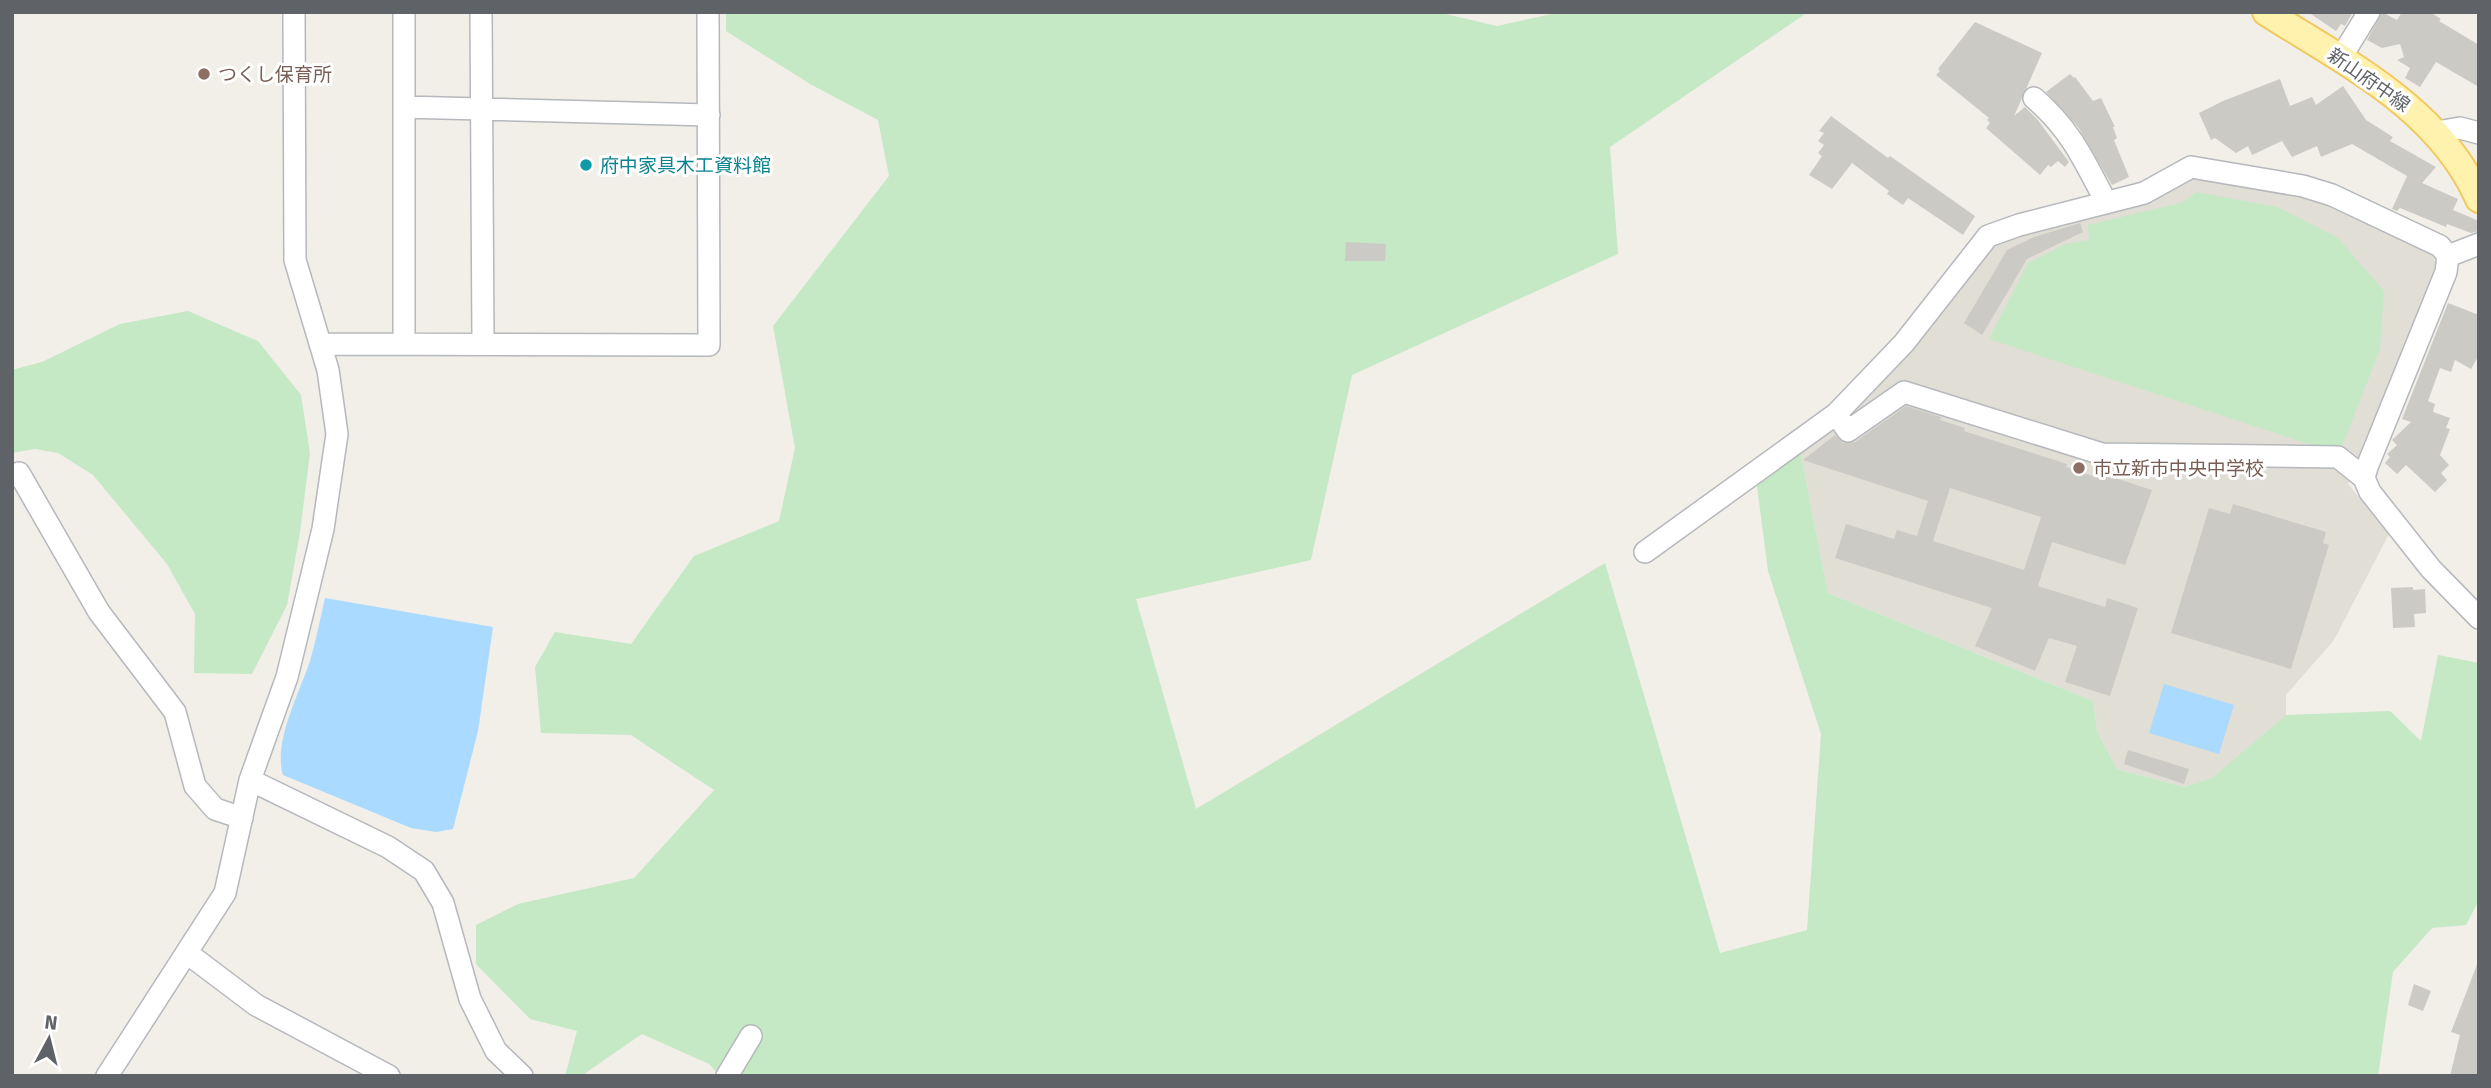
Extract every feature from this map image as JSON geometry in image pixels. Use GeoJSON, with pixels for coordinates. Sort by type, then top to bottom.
{"type":"FeatureCollection","features":[{"type":"Feature","properties":{"kind":"main road","name":"新山府中線"},"geometry":{"type":"LineString","coordinates":[[2266,12],[2385,87],[2437,132],[2472,183],[2479,199]]}},
{"type":"Feature","properties":{"kind":"street"},"geometry":{"type":"LineString","coordinates":[[107,1076],[225,892],[250,780],[287,677],[323,529],[337,434],[328,370],[295,260],[294,12]]}},
{"type":"Feature","properties":{"kind":"street"},"geometry":{"type":"LineString","coordinates":[[404,12],[404,344]]}},
{"type":"Feature","properties":{"kind":"street"},"geometry":{"type":"LineString","coordinates":[[481,12],[483,344]]}},
{"type":"Feature","properties":{"kind":"street"},"geometry":{"type":"LineString","coordinates":[[320,344],[709,345],[708,12]]}},
{"type":"Feature","properties":{"kind":"street"},"geometry":{"type":"LineString","coordinates":[[2340,59],[2369,12]]}},
{"type":"Feature","properties":{"kind":"street"},"geometry":{"type":"LineString","coordinates":[[2034,98],[2077,144],[2106,202]]}},
{"type":"Feature","properties":{"kind":"street"},"geometry":{"type":"LineString","coordinates":[[404,107],[709,115]]}},
{"type":"Feature","properties":{"kind":"street"},"geometry":{"type":"LineString","coordinates":[[2437,132],[2460,128],[2479,133]]}},
{"type":"Feature","properties":{"kind":"street"},"geometry":{"type":"LineString","coordinates":[[1645,552],[1836,414],[1904,343],[1988,236],[2019,225],[2144,192],[2191,167],[2303,186],[2332,195],[2440,246],[2448,256],[2446,272],[2364,478]]}},
{"type":"Feature","properties":{"kind":"street"},"geometry":{"type":"LineString","coordinates":[[2448,256],[2479,244]]}},
{"type":"Feature","properties":{"kind":"street"},"geometry":{"type":"LineString","coordinates":[[1836,414],[1847,431],[1904,392],[2102,454],[2338,457],[2364,478],[2370,492],[2431,569],[2479,618]]}},
{"type":"Feature","properties":{"kind":"street"},"geometry":{"type":"LineString","coordinates":[[19,473],[99,612],[175,712],[195,786],[215,809],[242,818]]}},
{"type":"Feature","properties":{"kind":"street"},"geometry":{"type":"LineString","coordinates":[[250,780],[388,847],[424,871],[443,903],[470,999],[496,1051],[522,1076]]}},
{"type":"Feature","properties":{"kind":"street"},"geometry":{"type":"LineString","coordinates":[[187,953],[256,1004],[389,1076]]}},
{"type":"Feature","properties":{"kind":"street"},"geometry":{"type":"LineString","coordinates":[[727,1076],[751,1036]]}},
{"type":"Feature","properties":{"kind":"shaded area","name":"市立新市中央中学校"},"geometry":{"type":"Polygon","coordinates":[[[2192,174],[2303,195],[2430,250],[2437,266],[2348,484],[2389,534],[2334,640],[2286,695],[2286,715],[2213,778],[2184,787],[2117,769],[2097,731],[2093,701],[1828,593],[1800,450],[1905,359],[1990,249],[2022,231],[2192,174]]]}},
{"type":"Feature","properties":{"kind":"green space"},"geometry":{"type":"Polygon","coordinates":[[[726,12],[1437,12],[1497,26],[1561,12],[1808,12],[1610,147],[1618,254],[1352,375],[1311,560],[1136,599],[1196,809],[1605,563],[1720,953],[1807,930],[1821,734],[1768,571],[1757,486],[1800,450],[1828,593],[2093,701],[2097,731],[2117,769],[2184,787],[2212,778],[2286,715],[2390,711],[2421,741],[2438,655],[2479,663],[2479,900],[2466,925],[2432,928],[2393,972],[2378,1076],[720,1076],[709,1064],[642,1034],[581,1076],[565,1076],[577,1031],[530,1019],[476,964],[476,925],[518,904],[634,878],[714,790],[631,735],[541,733],[535,667],[555,632],[631,644],[694,556],[779,521],[795,448],[773,326],[889,176],[878,120],[810,84],[726,31],[726,12]]]}},
{"type":"Feature","properties":{"kind":"green space"},"geometry":{"type":"Polygon","coordinates":[[[2196,192],[2277,207],[2338,238],[2384,291],[2380,349],[2339,454],[1989,339],[2028,263],[2066,244],[2089,240],[2088,225],[2184,202],[2196,192]]]}},
{"type":"Feature","properties":{"kind":"green space"},"geometry":{"type":"Polygon","coordinates":[[[188,311],[258,341],[301,395],[310,453],[300,532],[287,605],[252,674],[194,673],[195,614],[167,564],[93,475],[58,453],[35,449],[12,453],[12,370],[42,362],[120,324],[188,311]]]}},
{"type":"Feature","properties":{"kind":"water"},"geometry":{"type":"Polygon","coordinates":[[[325,598],[493,627],[478,731],[453,829],[436,832],[411,828],[283,775],[281,748],[284,733],[310,661],[325,598]]]}},
{"type":"Feature","properties":{"kind":"water"},"geometry":{"type":"Polygon","coordinates":[[[2164,684],[2234,705],[2219,754],[2149,733],[2164,684]]]}},
{"type":"Feature","properties":{"kind":"building"},"geometry":{"type":"Polygon","coordinates":[[[2308,12],[2353,12],[2345,26],[2341,24],[2336,31],[2308,12]]]}},
{"type":"Feature","properties":{"kind":"building"},"geometry":{"type":"Polygon","coordinates":[[[2382,12],[2397,20],[2402,12],[2430,12],[2441,19],[2439,21],[2479,45],[2479,87],[2436,62],[2420,87],[2405,78],[2410,68],[2397,60],[2404,57],[2400,44],[2382,48],[2367,40],[2382,12]]]}},
{"type":"Feature","properties":{"kind":"building"},"geometry":{"type":"Polygon","coordinates":[[[1975,22],[2042,53],[2014,116],[2025,107],[2037,119],[2069,162],[2065,167],[2058,161],[2051,167],[2048,165],[2040,175],[1986,128],[1990,123],[1987,120],[1989,118],[1936,75],[1975,22]]]}},
{"type":"Feature","properties":{"kind":"building"},"geometry":{"type":"Polygon","coordinates":[[[2070,74],[2093,101],[2101,98],[2115,127],[2117,138],[2114,140],[2129,177],[2112,185],[2078,127],[2046,92],[2070,74]]]}},
{"type":"Feature","properties":{"kind":"building"},"geometry":{"type":"Polygon","coordinates":[[[2280,79],[2290,106],[2312,97],[2316,105],[2343,86],[2366,120],[2393,137],[2390,141],[2436,167],[2422,183],[2458,199],[2453,210],[2479,221],[2479,231],[2471,233],[2447,224],[2446,227],[2400,208],[2397,211],[2392,209],[2407,176],[2352,144],[2321,157],[2317,146],[2292,157],[2282,141],[2252,155],[2248,146],[2236,153],[2215,138],[2211,140],[2199,113],[2280,79]]]}},
{"type":"Feature","properties":{"kind":"building"},"geometry":{"type":"Polygon","coordinates":[[[1831,116],[1975,216],[1963,235],[1908,198],[1903,205],[1852,163],[1832,189],[1809,175],[1822,156],[1818,153],[1824,145],[1818,141],[1824,133],[1819,131],[1831,116]]]}},
{"type":"Feature","properties":{"kind":"building"},"geometry":{"type":"Polygon","coordinates":[[[2080,223],[2083,232],[2027,259],[1982,335],[1964,323],[2007,250],[2034,237],[2080,223]]]}},
{"type":"Feature","properties":{"kind":"building"},"geometry":{"type":"Polygon","coordinates":[[[1346,242],[1386,244],[1385,261],[1345,261],[1346,242]]]}},
{"type":"Feature","properties":{"kind":"building"},"geometry":{"type":"Polygon","coordinates":[[[2448,303],[2479,315],[2479,355],[2471,369],[2455,360],[2451,372],[2440,368],[2428,401],[2435,404],[2433,412],[2450,418],[2446,428],[2450,429],[2440,455],[2449,465],[2441,473],[2447,480],[2435,492],[2406,465],[2397,474],[2385,463],[2390,457],[2387,454],[2397,445],[2392,440],[2411,422],[2402,419],[2448,303]]]}},
{"type":"Feature","properties":{"kind":"building"},"geometry":{"type":"Polygon","coordinates":[[[1906,406],[1941,417],[1940,420],[1965,428],[1964,431],[2067,464],[2066,467],[2105,480],[2106,475],[2152,490],[2125,565],[2052,542],[2038,586],[2105,607],[2107,598],[2138,608],[2110,696],[2065,682],[2077,646],[2049,638],[2035,671],[1975,646],[1992,608],[1835,558],[1846,524],[1894,539],[1897,530],[1917,536],[1928,501],[1803,460],[1835,435],[1843,443],[1855,442],[1906,406]],[[1950,488],[1933,541],[2024,570],[2041,517],[1950,488]]]}},
{"type":"Feature","properties":{"kind":"building"},"geometry":{"type":"Polygon","coordinates":[[[2233,504],[2326,532],[2323,543],[2329,545],[2291,669],[2171,633],[2209,508],[2230,514],[2233,504]]]}},
{"type":"Feature","properties":{"kind":"building"},"geometry":{"type":"Polygon","coordinates":[[[2413,587],[2413,590],[2425,589],[2426,613],[2414,614],[2415,627],[2393,628],[2391,588],[2413,587]]]}},
{"type":"Feature","properties":{"kind":"building"},"geometry":{"type":"Polygon","coordinates":[[[2128,750],[2189,769],[2184,784],[2124,764],[2128,750]]]}},
{"type":"Feature","properties":{"kind":"building"},"geometry":{"type":"Polygon","coordinates":[[[2478,962],[2479,1076],[2450,1076],[2460,1035],[2451,1032],[2478,962]]]}},
{"type":"Feature","properties":{"kind":"building"},"geometry":{"type":"Polygon","coordinates":[[[2414,984],[2431,991],[2423,1011],[2408,1005],[2414,984]]]}},
{"type":"Feature","properties":{"kind":"place","name":"つくし保育所"},"geometry":{"type":"Point","coordinates":[204,74]}},
{"type":"Feature","properties":{"kind":"place","name":"府中家具木工資料館"},"geometry":{"type":"Point","coordinates":[586,165]}},
{"type":"Feature","properties":{"kind":"place","name":"市立新市中央中学校"},"geometry":{"type":"Point","coordinates":[2079,468]}}]}
